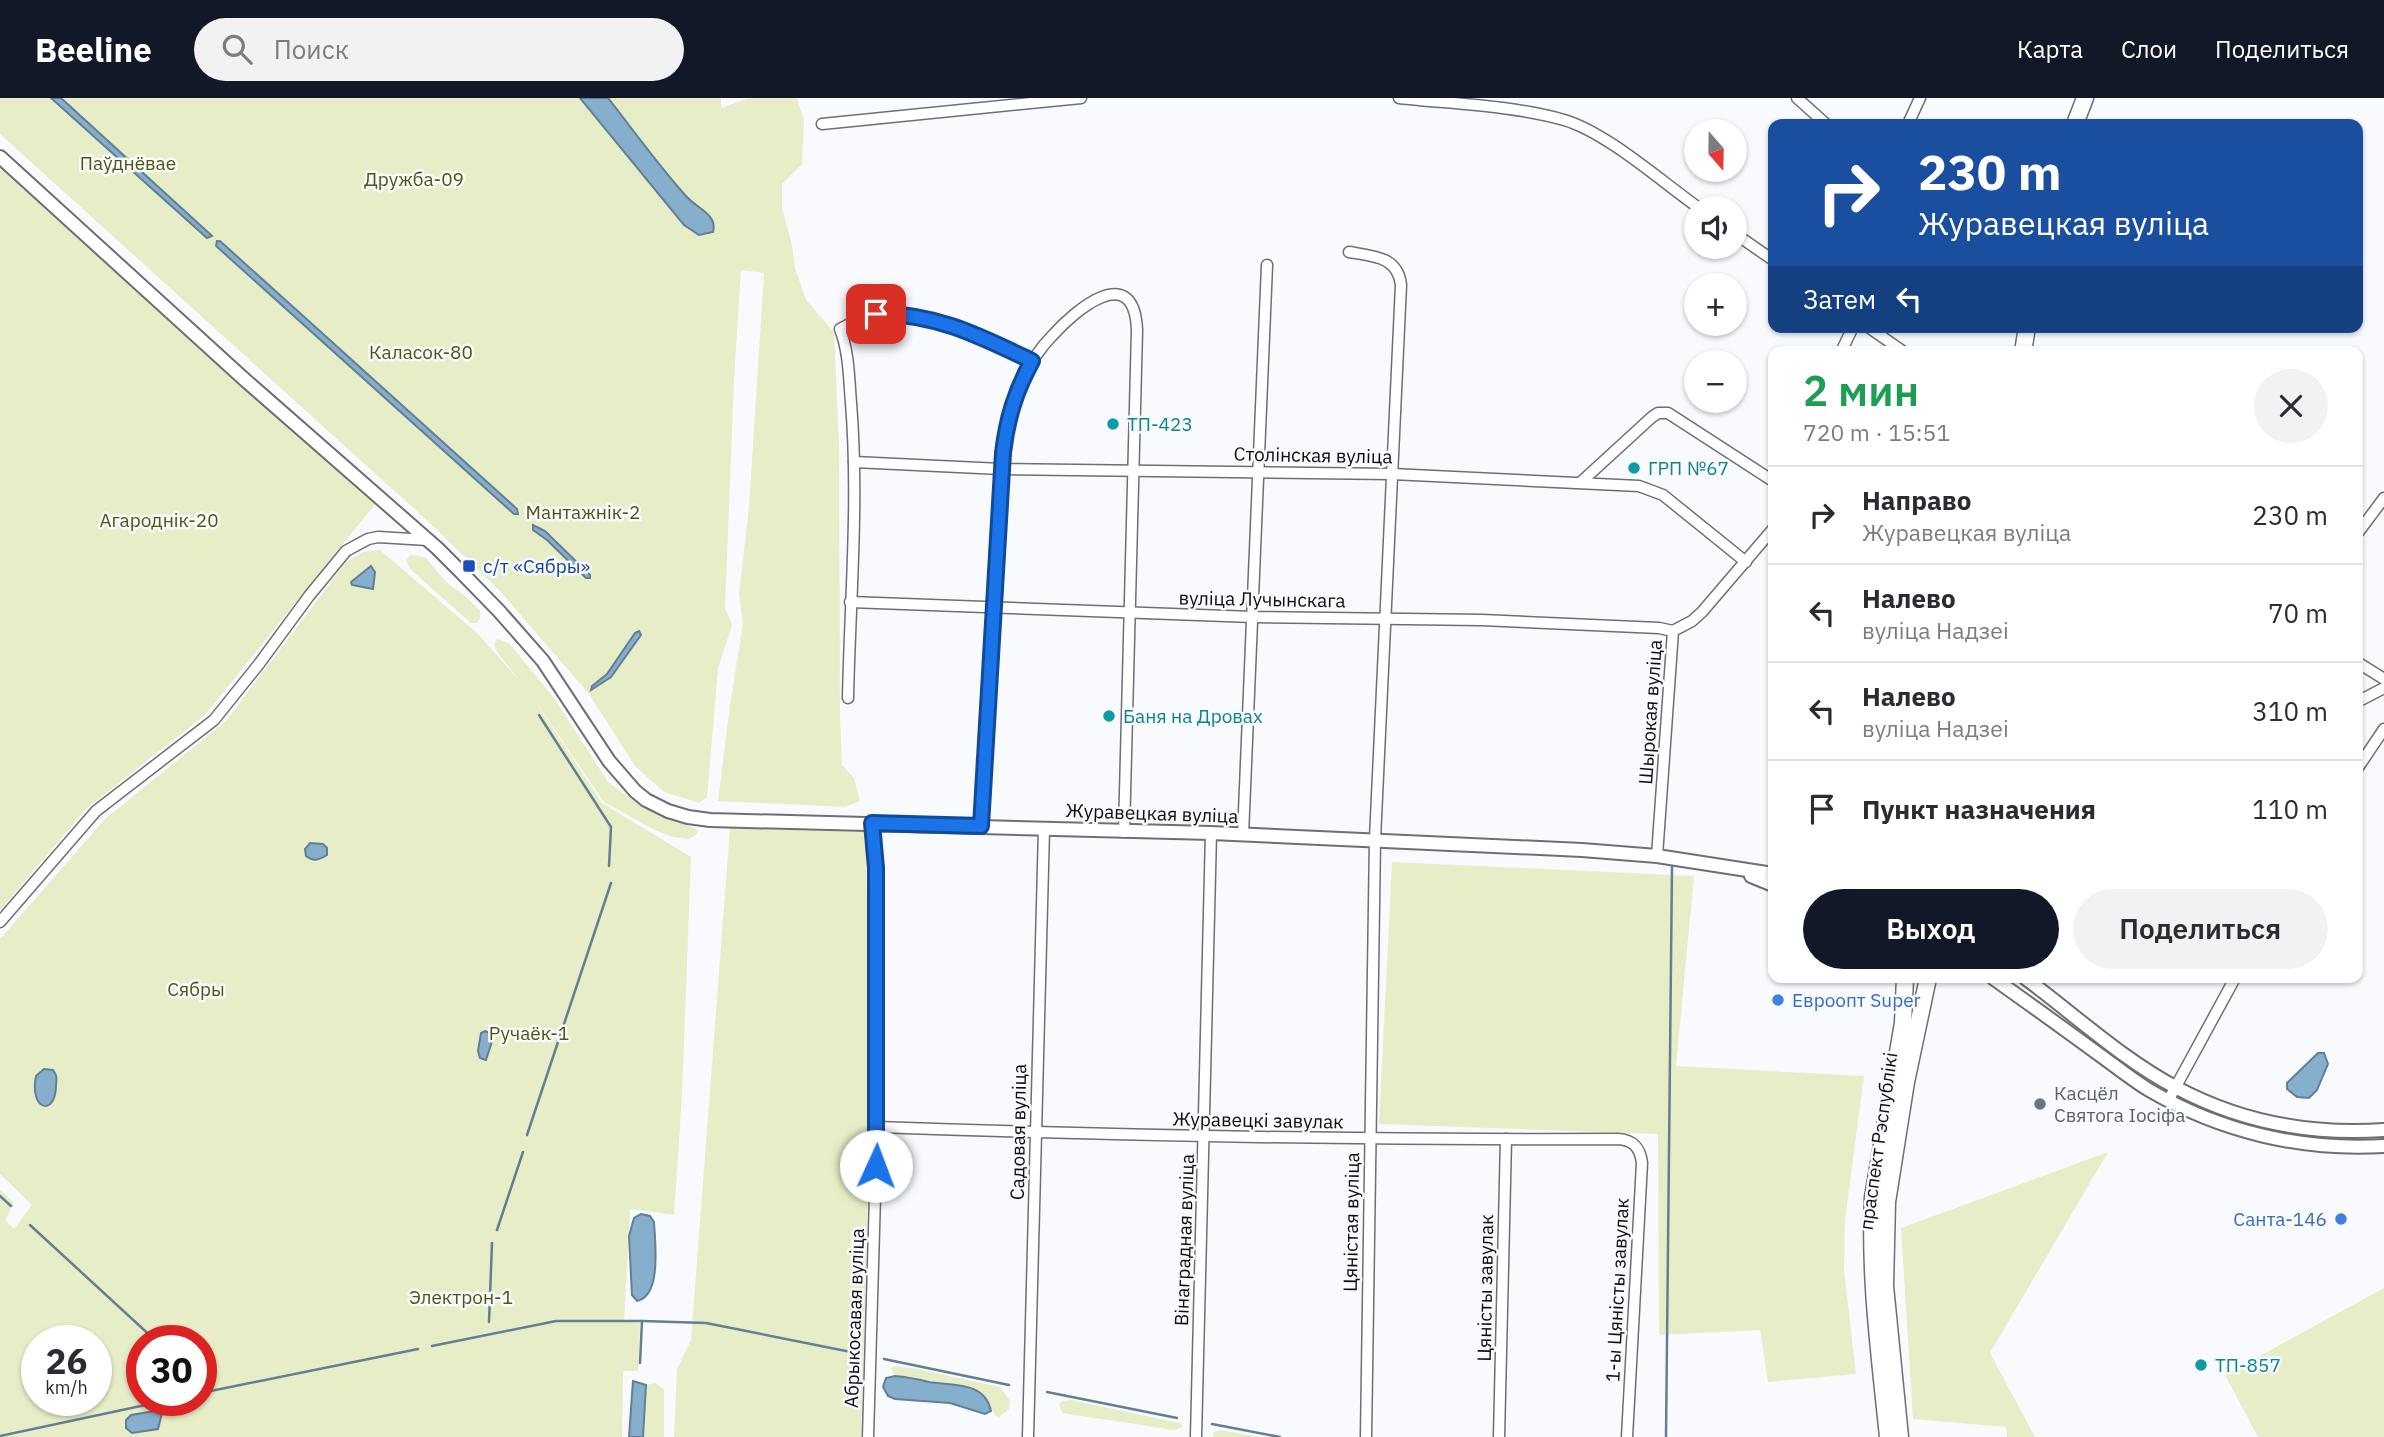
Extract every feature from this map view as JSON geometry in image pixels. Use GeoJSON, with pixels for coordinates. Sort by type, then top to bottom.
{"type":"FeatureCollection","features":[{"type":"Feature","properties":{"kind":"main road"},"geometry":{"type":"LineString","coordinates":[[2077,119],[2085,98]]}},
{"type":"Feature","properties":{"kind":"main road","name":"праспект Рэспублікі"},"geometry":{"type":"LineString","coordinates":[[1888,1437],[1876,1309],[1872,1217],[1875,1183],[1903,1023],[1905,983]]}},
{"type":"Feature","properties":{"kind":"main road","name":"праспект Рэспублікі"},"geometry":{"type":"LineString","coordinates":[[1900,1437],[1885,1286],[1887,1202],[1906,1082],[1927,983]]}},
{"type":"Feature","properties":{"kind":"street"},"geometry":{"type":"LineString","coordinates":[[822,124],[1081,98]]}},
{"type":"Feature","properties":{"kind":"street"},"geometry":{"type":"LineString","coordinates":[[1399,98],[1444,100],[1565,120],[1603,138],[1684,197]]}},
{"type":"Feature","properties":{"kind":"street"},"geometry":{"type":"LineString","coordinates":[[1797,98],[1820,119]]}},
{"type":"Feature","properties":{"kind":"street"},"geometry":{"type":"LineString","coordinates":[[1910,119],[1920,98]]}},
{"type":"Feature","properties":{"kind":"street","name":"Журавецкая вуліца"},"geometry":{"type":"LineString","coordinates":[[0,157],[244,379],[428,540],[499,611],[543,661],[597,743],[635,791],[657,806],[688,817],[1211,833],[1582,849],[1657,856],[1768,873]]}},
{"type":"Feature","properties":{"kind":"street"},"geometry":{"type":"LineString","coordinates":[[1747,242],[1768,257]]}},
{"type":"Feature","properties":{"kind":"street","name":"Цяністая вуліца"},"geometry":{"type":"LineString","coordinates":[[1349,252],[1389,261],[1400,280],[1375,839],[1366,1437]]}},
{"type":"Feature","properties":{"kind":"street"},"geometry":{"type":"LineString","coordinates":[[1243,835],[1267,265]]}},
{"type":"Feature","properties":{"kind":"street"},"geometry":{"type":"LineString","coordinates":[[981,826],[1001,469],[1009,411],[1032,361],[1058,330],[1091,302],[1112,294],[1127,299],[1136,321],[1135,469],[1128,613],[1124,832]]}},
{"type":"Feature","properties":{"kind":"street"},"geometry":{"type":"LineString","coordinates":[[848,698],[854,462],[850,390],[840,329],[876,314],[932,320],[968,331],[1032,361]]}},
{"type":"Feature","properties":{"kind":"street"},"geometry":{"type":"LineString","coordinates":[[1877,333],[1895,346]]}},
{"type":"Feature","properties":{"kind":"street"},"geometry":{"type":"LineString","coordinates":[[1581,482],[1653,417],[1662,412],[1668,413],[1768,478]]}},
{"type":"Feature","properties":{"kind":"street","name":"Столінская вуліца"},"geometry":{"type":"LineString","coordinates":[[854,462],[1001,469],[1392,474],[1639,486],[1655,491],[1746,562]]}},
{"type":"Feature","properties":{"kind":"street"},"geometry":{"type":"LineString","coordinates":[[2363,526],[2384,498]]}},
{"type":"Feature","properties":{"kind":"street","name":"Шырокая вуліца"},"geometry":{"type":"LineString","coordinates":[[1657,856],[1673,631],[1698,617],[1768,535]]}},
{"type":"Feature","properties":{"kind":"street"},"geometry":{"type":"LineString","coordinates":[[0,922],[96,811],[214,720],[346,551],[368,539],[378,537],[428,540]]}},
{"type":"Feature","properties":{"kind":"street","name":"вуліца Лучынскага"},"geometry":{"type":"LineString","coordinates":[[850,603],[1252,617],[1583,624],[1673,631]]}},
{"type":"Feature","properties":{"kind":"street"},"geometry":{"type":"LineString","coordinates":[[2363,666],[2384,680]]}},
{"type":"Feature","properties":{"kind":"street"},"geometry":{"type":"LineString","coordinates":[[2363,699],[2384,688]]}},
{"type":"Feature","properties":{"kind":"street"},"geometry":{"type":"LineString","coordinates":[[2363,760],[2384,729]]}},
{"type":"Feature","properties":{"kind":"street","name":"Абрыкосавая вуліца"},"geometry":{"type":"LineString","coordinates":[[868,1437],[877,1128],[875,857],[872,823]]}},
{"type":"Feature","properties":{"kind":"street","name":"Садовая вуліца"},"geometry":{"type":"LineString","coordinates":[[1028,1437],[1044,829]]}},
{"type":"Feature","properties":{"kind":"street","name":"Вінаградная вуліца"},"geometry":{"type":"LineString","coordinates":[[1196,1437],[1211,833]]}},
{"type":"Feature","properties":{"kind":"street","name":"Журавецкая вуліца"},"geometry":{"type":"LineString","coordinates":[[1734,869],[1768,883]]}},
{"type":"Feature","properties":{"kind":"street"},"geometry":{"type":"LineString","coordinates":[[2000,983],[2147,1089],[2168,1101],[2244,1132],[2269,1138],[2314,1146],[2384,1146]]}},
{"type":"Feature","properties":{"kind":"street"},"geometry":{"type":"LineString","coordinates":[[2032,983],[2111,1044],[2175,1087],[2233,1111],[2272,1123],[2324,1130],[2384,1130]]}},
{"type":"Feature","properties":{"kind":"street"},"geometry":{"type":"LineString","coordinates":[[2168,1101],[2232,983]]}},
{"type":"Feature","properties":{"kind":"street","name":"Журавецкі завулак"},"geometry":{"type":"LineString","coordinates":[[877,1128],[1370,1139],[1618,1139],[1637,1146]]}},
{"type":"Feature","properties":{"kind":"street","name":"Цяністы завулак"},"geometry":{"type":"LineString","coordinates":[[1499,1437],[1506,1139]]}},
{"type":"Feature","properties":{"kind":"street","name":"1-ы Цяністы завулак"},"geometry":{"type":"LineString","coordinates":[[1627,1437],[1642,1169],[1637,1146]]}},
{"type":"Feature","properties":{"kind":"green space"},"geometry":{"type":"Polygon","coordinates":[[[0,98],[721,98],[721,108],[749,98],[797,98],[804,121],[802,164],[782,184],[782,208],[795,268],[806,300],[834,332],[839,446],[842,765],[854,778],[860,801],[845,807],[718,801],[743,624],[739,594],[749,507],[764,273],[741,270],[725,608],[732,625],[718,668],[707,797],[699,803],[664,792],[635,766],[589,694],[500,591],[432,525],[0,134],[0,98]]]}},
{"type":"Feature","properties":{"kind":"green space","name":"Агароднік-20"},"geometry":{"type":"Polygon","coordinates":[[[0,168],[376,503],[205,715],[87,808],[0,910],[0,168]]]}},
{"type":"Feature","properties":{"kind":"green space"},"geometry":{"type":"Polygon","coordinates":[[[380,550],[476,632],[520,681],[497,652],[494,644],[497,639],[509,643],[554,698],[608,782],[640,805],[698,830],[696,835],[688,839],[673,837],[604,802],[530,693],[602,803],[691,857],[682,1095],[674,1215],[630,1209],[624,1322],[640,1323],[638,1371],[623,1371],[622,1437],[0,1437],[0,1189],[14,1203],[5,1220],[14,1229],[32,1205],[0,1174],[0,939],[105,819],[226,721],[346,562],[363,552],[380,550]]]}},
{"type":"Feature","properties":{"kind":"green space"},"geometry":{"type":"Polygon","coordinates":[[[410,555],[425,557],[448,584],[480,611],[477,623],[471,623],[410,569],[406,561],[410,555]]]}},
{"type":"Feature","properties":{"kind":"green space"},"geometry":{"type":"Polygon","coordinates":[[[730,828],[866,832],[870,1131],[861,1437],[674,1437],[677,1369],[691,1340],[730,828]]]}},
{"type":"Feature","properties":{"kind":"green space"},"geometry":{"type":"Polygon","coordinates":[[[1392,862],[1694,876],[1676,1066],[1864,1076],[1845,1220],[1844,1270],[1856,1374],[1768,1382],[1760,1330],[1659,1335],[1658,1134],[1379,1124],[1392,862]]]}},
{"type":"Feature","properties":{"kind":"green space"},"geometry":{"type":"Polygon","coordinates":[[[2108,1152],[1990,1353],[2035,1437],[2007,1437],[2006,1427],[1913,1419],[1901,1228],[2108,1152]]]}},
{"type":"Feature","properties":{"kind":"green space"},"geometry":{"type":"Polygon","coordinates":[[[2384,1288],[2384,1437],[2258,1437],[2225,1375],[2384,1288]]]}},
{"type":"Feature","properties":{"kind":"green space"},"geometry":{"type":"Polygon","coordinates":[[[894,1366],[1000,1387],[1010,1401],[1009,1409],[999,1417],[995,1415],[988,1400],[960,1385],[895,1376],[891,1368],[894,1366]]]}},
{"type":"Feature","properties":{"kind":"green space"},"geometry":{"type":"Polygon","coordinates":[[[656,1383],[664,1390],[664,1437],[643,1437],[646,1385],[656,1383]]]}},
{"type":"Feature","properties":{"kind":"green space"},"geometry":{"type":"Polygon","coordinates":[[[1071,1400],[1180,1423],[1183,1427],[1174,1430],[1062,1413],[1059,1404],[1071,1400]]]}},
{"type":"Feature","properties":{"kind":"green space"},"geometry":{"type":"Polygon","coordinates":[[[1221,1430],[1259,1437],[1213,1437],[1214,1432],[1221,1430]]]}},
{"type":"Feature","properties":{"kind":"water"},"geometry":{"type":"Polygon","coordinates":[[[51,98],[61,98],[212,236],[207,238],[51,98]]]}},
{"type":"Feature","properties":{"kind":"water"},"geometry":{"type":"Polygon","coordinates":[[[580,98],[608,98],[676,184],[709,216],[714,226],[713,232],[699,235],[684,225],[580,98]]]}},
{"type":"Feature","properties":{"kind":"water"},"geometry":{"type":"Polygon","coordinates":[[[217,241],[517,509],[518,514],[514,514],[216,246],[217,241]]]}},
{"type":"Feature","properties":{"kind":"water"},"geometry":{"type":"Polygon","coordinates":[[[533,525],[545,531],[590,578],[586,578],[533,530],[533,525]]]}},
{"type":"Feature","properties":{"kind":"water"},"geometry":{"type":"Polygon","coordinates":[[[371,566],[375,572],[373,589],[352,585],[351,582],[371,566]]]}},
{"type":"Feature","properties":{"kind":"water"},"geometry":{"type":"Polygon","coordinates":[[[639,631],[641,635],[611,677],[591,690],[592,686],[607,674],[639,631]]]}},
{"type":"Feature","properties":{"kind":"water"},"geometry":{"type":"Polygon","coordinates":[[[310,843],[323,844],[327,848],[327,855],[316,860],[306,856],[305,849],[310,843]]]}},
{"type":"Feature","properties":{"kind":"water"},"geometry":{"type":"Polygon","coordinates":[[[485,1031],[494,1035],[486,1060],[480,1058],[478,1051],[481,1033],[485,1031]]]}},
{"type":"Feature","properties":{"kind":"water"},"geometry":{"type":"Polygon","coordinates":[[[2318,1053],[2324,1053],[2328,1064],[2317,1090],[2309,1098],[2297,1097],[2287,1089],[2287,1083],[2318,1053]]]}},
{"type":"Feature","properties":{"kind":"water"},"geometry":{"type":"Polygon","coordinates":[[[44,1069],[53,1070],[56,1077],[52,1102],[43,1106],[36,1097],[35,1088],[36,1076],[44,1069]]]}},
{"type":"Feature","properties":{"kind":"water"},"geometry":{"type":"Polygon","coordinates":[[[641,1214],[650,1216],[654,1222],[656,1254],[654,1279],[650,1289],[645,1297],[637,1301],[632,1295],[629,1236],[634,1218],[641,1214]]]}},
{"type":"Feature","properties":{"kind":"water"},"geometry":{"type":"Polygon","coordinates":[[[895,1376],[967,1387],[982,1394],[991,1411],[985,1414],[950,1403],[895,1399],[888,1396],[883,1387],[886,1378],[895,1376]]]}},
{"type":"Feature","properties":{"kind":"water"},"geometry":{"type":"Polygon","coordinates":[[[633,1381],[646,1385],[643,1437],[629,1437],[633,1381]]]}},
{"type":"Feature","properties":{"kind":"water"},"geometry":{"type":"Polygon","coordinates":[[[130,1416],[161,1416],[158,1429],[132,1433],[126,1428],[126,1420],[130,1416]]]}},
{"type":"Feature","properties":{"kind":"waterway"},"geometry":{"type":"LineString","coordinates":[[539,715],[611,827],[609,866]]}},
{"type":"Feature","properties":{"kind":"waterway"},"geometry":{"type":"LineString","coordinates":[[1666,1437],[1672,867]]}},
{"type":"Feature","properties":{"kind":"waterway"},"geometry":{"type":"LineString","coordinates":[[527,1135],[611,883]]}},
{"type":"Feature","properties":{"kind":"waterway"},"geometry":{"type":"LineString","coordinates":[[497,1230],[523,1152]]}},
{"type":"Feature","properties":{"kind":"waterway"},"geometry":{"type":"LineString","coordinates":[[0,1196],[11,1206]]}},
{"type":"Feature","properties":{"kind":"waterway"},"geometry":{"type":"LineString","coordinates":[[30,1225],[139,1325]]}},
{"type":"Feature","properties":{"kind":"waterway"},"geometry":{"type":"LineString","coordinates":[[489,1322],[492,1243]]}},
{"type":"Feature","properties":{"kind":"waterway"},"geometry":{"type":"LineString","coordinates":[[432,1346],[556,1321],[642,1321],[706,1323],[851,1352]]}},
{"type":"Feature","properties":{"kind":"waterway"},"geometry":{"type":"LineString","coordinates":[[640,1363],[642,1321]]}},
{"type":"Feature","properties":{"kind":"waterway"},"geometry":{"type":"LineString","coordinates":[[217,1390],[418,1349]]}},
{"type":"Feature","properties":{"kind":"waterway"},"geometry":{"type":"LineString","coordinates":[[884,1359],[1009,1385]]}},
{"type":"Feature","properties":{"kind":"waterway"},"geometry":{"type":"LineString","coordinates":[[1047,1392],[1177,1418]]}},
{"type":"Feature","properties":{"kind":"waterway"},"geometry":{"type":"LineString","coordinates":[[0,1436],[126,1409]]}},
{"type":"Feature","properties":{"kind":"waterway"},"geometry":{"type":"LineString","coordinates":[[1212,1424],[1280,1437]]}},
{"type":"Feature","properties":{"kind":"place","name":"ТП-423"},"geometry":{"type":"Point","coordinates":[1113,424]}},
{"type":"Feature","properties":{"kind":"place","name":"ГРП №67"},"geometry":{"type":"Point","coordinates":[1634,468]}},
{"type":"Feature","properties":{"kind":"place","name":"с/т «Сябры»"},"geometry":{"type":"Point","coordinates":[469,566]}},
{"type":"Feature","properties":{"kind":"place","name":"Баня на Дровах"},"geometry":{"type":"Point","coordinates":[1109,716]}},
{"type":"Feature","properties":{"kind":"place","name":"Евроопт Super"},"geometry":{"type":"Point","coordinates":[1778,1000]}},
{"type":"Feature","properties":{"kind":"place","name":"Касцёл Святога Іосіфа"},"geometry":{"type":"Point","coordinates":[2040,1104]}},
{"type":"Feature","properties":{"kind":"place","name":"Санта-146"},"geometry":{"type":"Point","coordinates":[2341,1219]}},
{"type":"Feature","properties":{"kind":"place","name":"ТП-857"},"geometry":{"type":"Point","coordinates":[2201,1365]}},
{"type":"Feature","properties":{"kind":"route"},"geometry":{"type":"LineString","coordinates":[[876,314],[946,323],[1032,361],[1009,411],[1001,469],[981,826],[872,823],[876,868],[876,1166]]}},
{"type":"Feature","properties":{"kind":"park label","name":"Паўднёвае"},"geometry":{"type":"Point","coordinates":[128,163]}},
{"type":"Feature","properties":{"kind":"park label","name":"Дружба-09"},"geometry":{"type":"Point","coordinates":[414,179]}},
{"type":"Feature","properties":{"kind":"park label","name":"Каласок-80"},"geometry":{"type":"Point","coordinates":[421,352]}},
{"type":"Feature","properties":{"kind":"park label","name":"Мантажнік-2"},"geometry":{"type":"Point","coordinates":[583,512]}},
{"type":"Feature","properties":{"kind":"park label","name":"Сябры"},"geometry":{"type":"Point","coordinates":[196,989]}},
{"type":"Feature","properties":{"kind":"park label","name":"Ручаёк-1"},"geometry":{"type":"Point","coordinates":[529,1033]}},
{"type":"Feature","properties":{"kind":"park label","name":"Электрон-1"},"geometry":{"type":"Point","coordinates":[461,1297]}}]}
